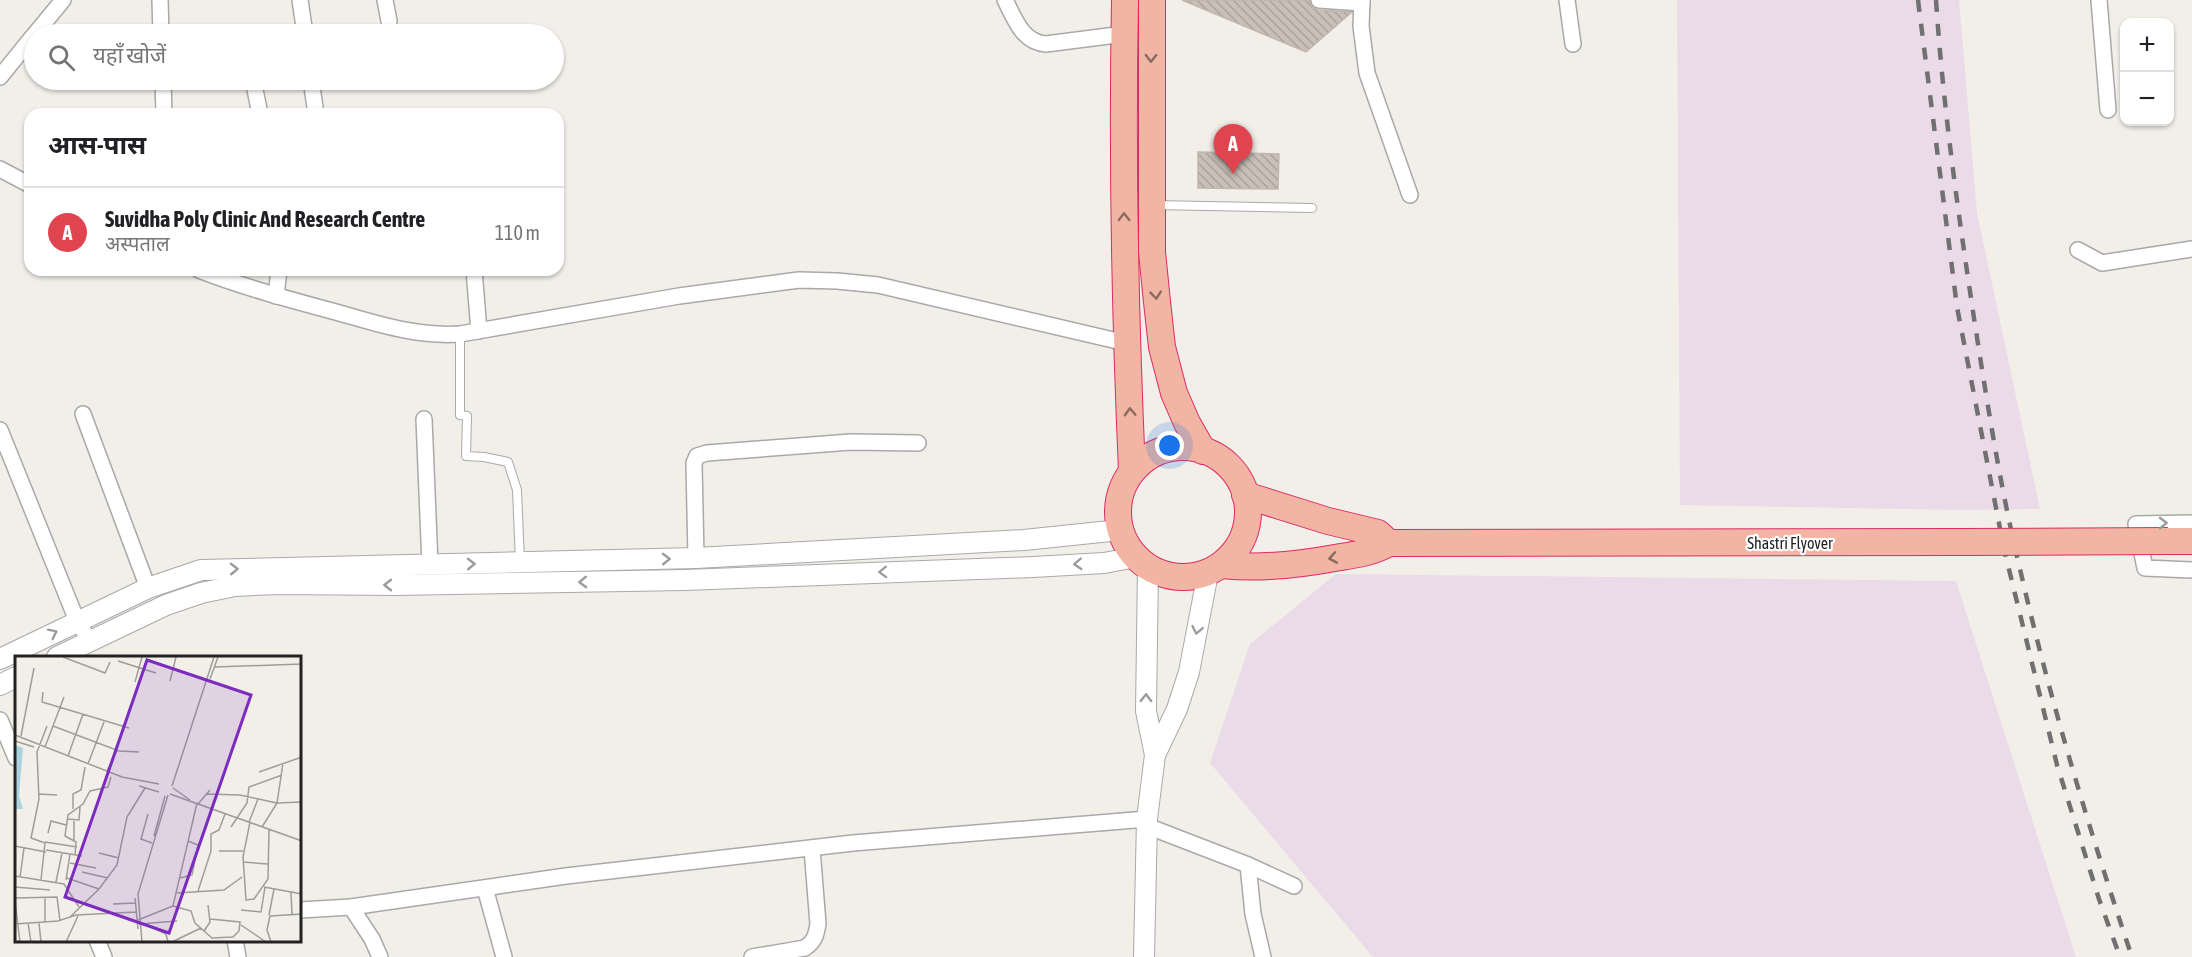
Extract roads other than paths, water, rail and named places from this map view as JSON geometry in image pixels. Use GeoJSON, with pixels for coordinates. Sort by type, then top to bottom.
{"type":"FeatureCollection","features":[{"type":"Feature","properties":{"kind":"highway"},"geometry":{"type":"LineString","coordinates":[[1125,0],[1122,128],[1126,343],[1132,471]]}},
{"type":"Feature","properties":{"kind":"highway"},"geometry":{"type":"LineString","coordinates":[[1152,0],[1152,252],[1162,347],[1174,393],[1203,451]]}},
{"type":"Feature","properties":{"kind":"highway"},"geometry":{"type":"LineString","coordinates":[[1215,569],[1233,554],[1241,541],[1247,518],[1245,495],[1239,480],[1230,467],[1203,451],[1188,447],[1173,448],[1151,456],[1132,471],[1124,484],[1119,499],[1118,515],[1120,530],[1126,545],[1142,562],[1162,574],[1177,578],[1193,577],[1215,569],[1296,564],[1367,552],[1389,543],[1378,533],[1328,521],[1245,495]]}},
{"type":"Feature","properties":{"kind":"highway","name":"Shastri Flyover"},"geometry":{"type":"LineString","coordinates":[[1389,543],[2180,541]]}},
{"type":"Feature","properties":{"kind":"street"},"geometry":{"type":"LineString","coordinates":[[44,24],[63,0]]}},
{"type":"Feature","properties":{"kind":"street"},"geometry":{"type":"LineString","coordinates":[[160,0],[161,24]]}},
{"type":"Feature","properties":{"kind":"street"},"geometry":{"type":"LineString","coordinates":[[300,0],[304,24]]}},
{"type":"Feature","properties":{"kind":"street"},"geometry":{"type":"LineString","coordinates":[[385,0],[388,21]]}},
{"type":"Feature","properties":{"kind":"street"},"geometry":{"type":"LineString","coordinates":[[1005,0],[1022,31],[1029,40],[1037,43],[1124,34]]}},
{"type":"Feature","properties":{"kind":"street"},"geometry":{"type":"LineString","coordinates":[[1318,0],[1362,2],[1361,26],[1367,73],[1410,195]]}},
{"type":"Feature","properties":{"kind":"street"},"geometry":{"type":"LineString","coordinates":[[1567,0],[1573,44]]}},
{"type":"Feature","properties":{"kind":"street"},"geometry":{"type":"LineString","coordinates":[[2099,0],[2108,110]]}},
{"type":"Feature","properties":{"kind":"street"},"geometry":{"type":"LineString","coordinates":[[0,77],[24,48]]}},
{"type":"Feature","properties":{"kind":"street"},"geometry":{"type":"LineString","coordinates":[[163,90],[164,108]]}},
{"type":"Feature","properties":{"kind":"street"},"geometry":{"type":"LineString","coordinates":[[255,90],[259,108]]}},
{"type":"Feature","properties":{"kind":"street"},"geometry":{"type":"LineString","coordinates":[[312,90],[315,108]]}},
{"type":"Feature","properties":{"kind":"street"},"geometry":{"type":"LineString","coordinates":[[0,169],[24,182]]}},
{"type":"Feature","properties":{"kind":"street"},"geometry":{"type":"LineString","coordinates":[[2078,250],[2102,263],[2192,249]]}},
{"type":"Feature","properties":{"kind":"street"},"geometry":{"type":"LineString","coordinates":[[217,276],[276,296],[412,333],[436,335],[460,334],[680,296],[799,280],[878,285],[1126,343]]}},
{"type":"Feature","properties":{"kind":"street"},"geometry":{"type":"LineString","coordinates":[[276,296],[278,276]]}},
{"type":"Feature","properties":{"kind":"street"},"geometry":{"type":"LineString","coordinates":[[474,276],[479,331]]}},
{"type":"Feature","properties":{"kind":"street"},"geometry":{"type":"LineString","coordinates":[[83,414],[148,588]]}},
{"type":"Feature","properties":{"kind":"street"},"geometry":{"type":"LineString","coordinates":[[424,419],[430,565]]}},
{"type":"Feature","properties":{"kind":"street"},"geometry":{"type":"LineString","coordinates":[[0,430],[77,621],[90,641]]}},
{"type":"Feature","properties":{"kind":"street"},"geometry":{"type":"LineString","coordinates":[[696,558],[694,463],[697,456],[707,453],[851,442],[918,443]]}},
{"type":"Feature","properties":{"kind":"street"},"geometry":{"type":"LineString","coordinates":[[2192,523],[2136,524],[2145,568],[2192,570]]}},
{"type":"Feature","properties":{"kind":"street"},"geometry":{"type":"LineString","coordinates":[[17,656],[77,621],[148,588],[201,570],[696,558],[1024,540],[1120,530]]}},
{"type":"Feature","properties":{"kind":"street"},"geometry":{"type":"LineString","coordinates":[[59,656],[166,605],[201,593],[236,586],[685,580],[1142,562],[1146,711],[1155,755],[1147,823],[1144,957]]}},
{"type":"Feature","properties":{"kind":"street"},"geometry":{"type":"LineString","coordinates":[[1155,755],[1177,710],[1215,569]]}},
{"type":"Feature","properties":{"kind":"street"},"geometry":{"type":"LineString","coordinates":[[0,685],[15,678]]}},
{"type":"Feature","properties":{"kind":"street"},"geometry":{"type":"LineString","coordinates":[[0,721],[0,730]]}},
{"type":"Feature","properties":{"kind":"street"},"geometry":{"type":"LineString","coordinates":[[0,721],[15,756]]}},
{"type":"Feature","properties":{"kind":"street"},"geometry":{"type":"LineString","coordinates":[[302,910],[351,907],[729,856],[853,843],[1147,823],[1294,886]]}},
{"type":"Feature","properties":{"kind":"street"},"geometry":{"type":"LineString","coordinates":[[752,957],[805,948],[816,936],[818,924],[812,849]]}},
{"type":"Feature","properties":{"kind":"street"},"geometry":{"type":"LineString","coordinates":[[1248,865],[1253,914],[1263,957]]}},
{"type":"Feature","properties":{"kind":"street"},"geometry":{"type":"LineString","coordinates":[[485,888],[504,957]]}},
{"type":"Feature","properties":{"kind":"street"},"geometry":{"type":"LineString","coordinates":[[351,907],[372,939],[380,957]]}},
{"type":"Feature","properties":{"kind":"street"},"geometry":{"type":"LineString","coordinates":[[98,942],[104,957]]}},
{"type":"Feature","properties":{"kind":"street"},"geometry":{"type":"LineString","coordinates":[[235,942],[238,957]]}},
{"type":"Feature","properties":{"kind":"lane"},"geometry":{"type":"LineString","coordinates":[[1153,205],[1312,208]]}},
{"type":"Feature","properties":{"kind":"lane"},"geometry":{"type":"LineString","coordinates":[[460,334],[460,415],[467,416],[466,456],[508,462],[517,490],[520,562]]}},
{"type":"Feature","properties":{"kind":"railway"},"geometry":{"type":"LineString","coordinates":[[1918,0],[1957,307],[2004,549],[2057,765],[2099,899],[2120,957]]}},
{"type":"Feature","properties":{"kind":"railway"},"geometry":{"type":"LineString","coordinates":[[1936,0],[1947,119],[1962,238],[2006,507],[2057,716],[2132,957]]}},
{"type":"Feature","properties":{"kind":"place","name":"Suvidha Poly Clinic And Research Centre"},"geometry":{"type":"Point","coordinates":[1233,174]}}]}
